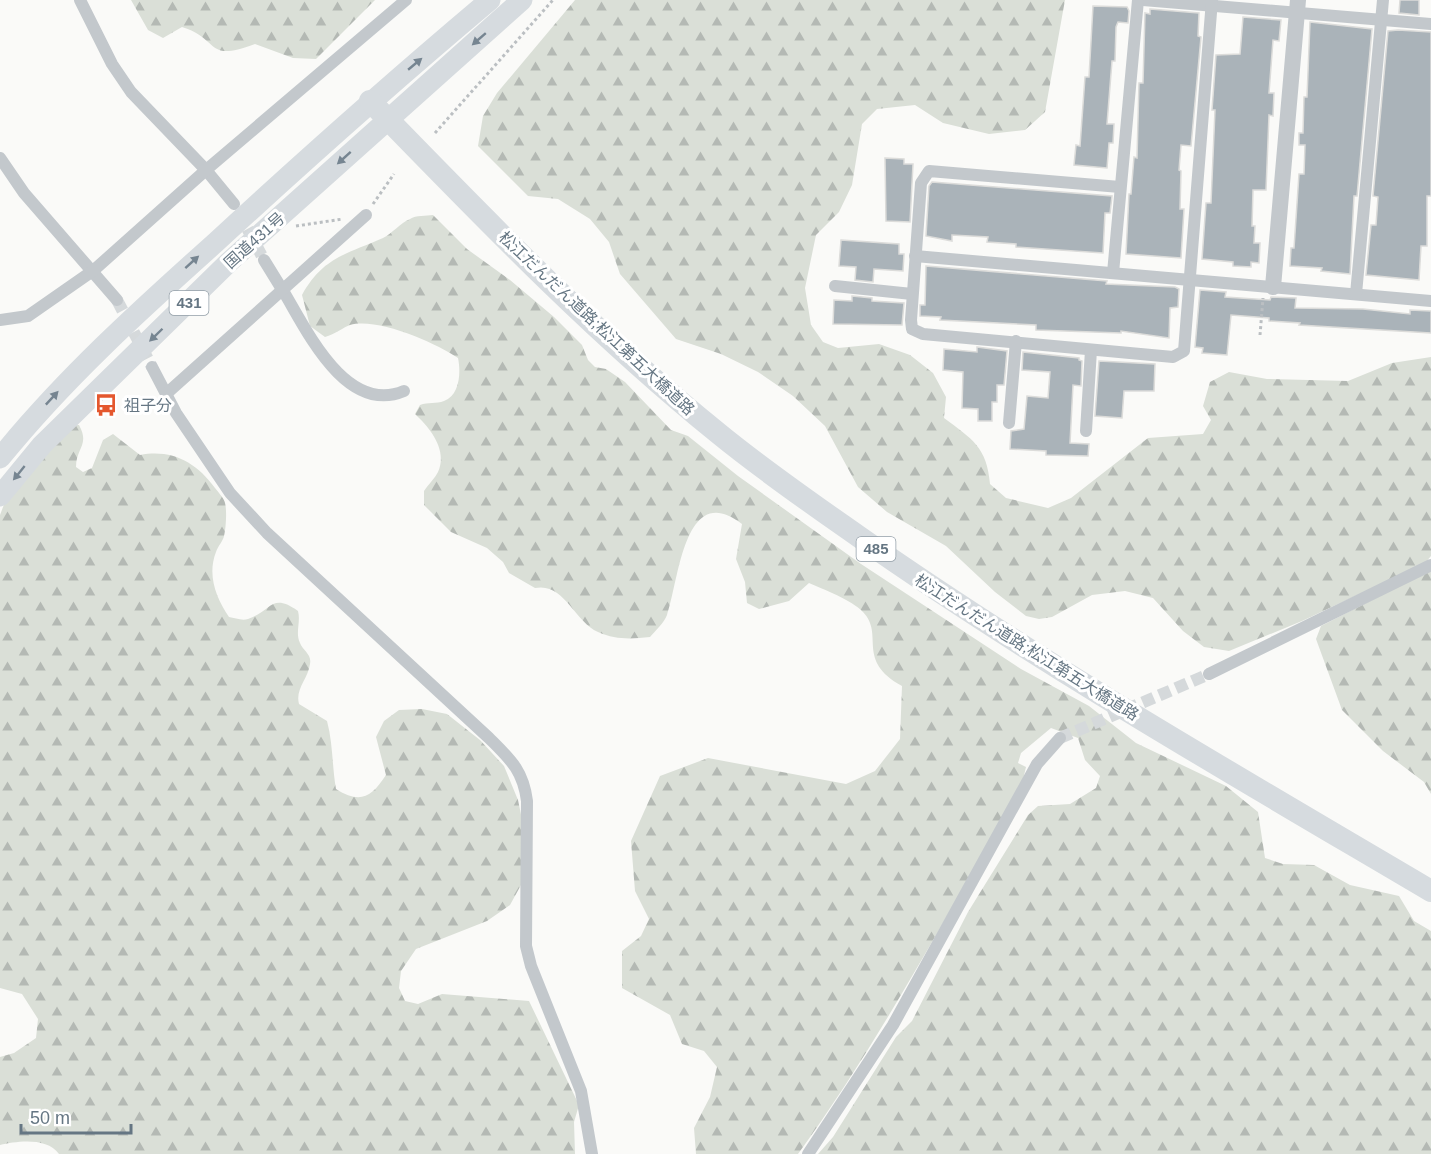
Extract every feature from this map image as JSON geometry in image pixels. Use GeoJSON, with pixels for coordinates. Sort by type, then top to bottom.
{"type":"FeatureCollection","features":[{"type":"Feature","properties":{"kind":"highway","name":"国道431号"},"geometry":{"type":"LineString","coordinates":[[0,458],[24,429],[98,351],[370,101],[490,0]]}},
{"type":"Feature","properties":{"kind":"highway","name":"国道431号"},"geometry":{"type":"LineString","coordinates":[[0,496],[42,445],[229,262],[522,0]]}},
{"type":"Feature","properties":{"kind":"highway","name":"485"},"geometry":{"type":"LineString","coordinates":[[370,101],[387,119]]}},
{"type":"Feature","properties":{"kind":"highway","name":"松江だんだん道路;松江第五大橋道路"},"geometry":{"type":"LineString","coordinates":[[387,119],[559,292],[639,367],[719,434],[811,503],[918,578],[1054,667],[1431,891]]}},
{"type":"Feature","properties":{"kind":"street"},"geometry":{"type":"LineString","coordinates":[[80,0],[112,64],[131,92],[206,170],[234,204]]}},
{"type":"Feature","properties":{"kind":"street"},"geometry":{"type":"LineString","coordinates":[[0,320],[28,316],[94,270],[206,170],[406,0]]}},
{"type":"Feature","properties":{"kind":"street"},"geometry":{"type":"LineString","coordinates":[[1113,273],[1138,0]]}},
{"type":"Feature","properties":{"kind":"street"},"geometry":{"type":"LineString","coordinates":[[1143,0],[1298,6],[1381,20],[1431,24]]}},
{"type":"Feature","properties":{"kind":"street"},"geometry":{"type":"LineString","coordinates":[[1356,294],[1383,0]]}},
{"type":"Feature","properties":{"kind":"street"},"geometry":{"type":"LineString","coordinates":[[1120,187],[929,171],[921,183],[911,325],[917,332],[1091,350],[1173,357],[1184,351],[1212,3]]}},
{"type":"Feature","properties":{"kind":"street"},"geometry":{"type":"LineString","coordinates":[[1269,287],[1298,6]]}},
{"type":"Feature","properties":{"kind":"street"},"geometry":{"type":"LineString","coordinates":[[0,158],[24,193],[94,270],[117,300]]}},
{"type":"Feature","properties":{"kind":"street"},"geometry":{"type":"LineString","coordinates":[[166,394],[366,215]]}},
{"type":"Feature","properties":{"kind":"street"},"geometry":{"type":"LineString","coordinates":[[915,256],[1431,301]]}},
{"type":"Feature","properties":{"kind":"street"},"geometry":{"type":"LineString","coordinates":[[264,260],[325,361],[357,387],[381,398],[405,391]]}},
{"type":"Feature","properties":{"kind":"street"},"geometry":{"type":"LineString","coordinates":[[835,286],[912,294]]}},
{"type":"Feature","properties":{"kind":"street"},"geometry":{"type":"LineString","coordinates":[[1009,423],[1016,341]]}},
{"type":"Feature","properties":{"kind":"street"},"geometry":{"type":"LineString","coordinates":[[1086,431],[1091,350]]}},
{"type":"Feature","properties":{"kind":"street"},"geometry":{"type":"LineString","coordinates":[[152,367],[176,413],[230,493],[267,533],[489,738],[520,773],[527,801],[526,946],[531,966],[581,1091],[592,1154]]}},
{"type":"Feature","properties":{"kind":"street"},"geometry":{"type":"LineString","coordinates":[[1209,674],[1431,565]]}},
{"type":"Feature","properties":{"kind":"street"},"geometry":{"type":"LineString","coordinates":[[808,1154],[893,1025],[1037,764],[1060,738]]}},
{"type":"Feature","properties":{"kind":"path"},"geometry":{"type":"LineString","coordinates":[[435,134],[553,0]]}},
{"type":"Feature","properties":{"kind":"path"},"geometry":{"type":"LineString","coordinates":[[1260,335],[1269,287]]}},
{"type":"Feature","properties":{"kind":"green space"},"geometry":{"type":"Polygon","coordinates":[[[131,0],[375,0],[316,59],[293,58],[255,44],[228,51],[220,50],[203,37],[182,27],[163,38],[148,30],[131,0]]]}},
{"type":"Feature","properties":{"kind":"green space"},"geometry":{"type":"Polygon","coordinates":[[[575,0],[1065,0],[1045,112],[1025,130],[989,134],[943,123],[915,105],[877,109],[862,124],[852,185],[839,212],[816,235],[805,288],[811,325],[823,342],[838,348],[879,344],[910,355],[933,373],[946,397],[944,418],[970,438],[982,452],[990,484],[1006,498],[1048,508],[1071,498],[1148,438],[1203,434],[1211,420],[1203,406],[1210,382],[1229,372],[1267,379],[1348,381],[1392,363],[1431,357],[1431,556],[1425,563],[1302,621],[1229,651],[1204,647],[1183,631],[1153,598],[1125,591],[1092,595],[1052,617],[1039,619],[1026,616],[995,592],[946,546],[887,512],[858,487],[825,426],[793,396],[758,372],[721,354],[676,339],[620,274],[609,242],[590,219],[558,199],[528,196],[478,146],[483,116],[497,93],[575,0]]]}},
{"type":"Feature","properties":{"kind":"green space"},"geometry":{"type":"Polygon","coordinates":[[[433,215],[467,249],[510,280],[554,317],[582,345],[588,360],[595,367],[606,369],[625,382],[671,430],[688,436],[738,476],[861,564],[1021,669],[1089,706],[1136,743],[1226,786],[1258,812],[1265,858],[1283,864],[1314,865],[1350,885],[1399,896],[1414,921],[1431,931],[1431,1154],[818,1154],[833,1137],[896,1037],[912,1021],[968,912],[1028,815],[1038,806],[1070,804],[1096,788],[1100,776],[1085,760],[1078,738],[1051,728],[1021,753],[1018,763],[1026,767],[1021,788],[886,1020],[798,1154],[696,1154],[694,1128],[710,1097],[717,1067],[704,1051],[682,1044],[670,1015],[622,988],[622,951],[641,936],[649,919],[635,891],[631,841],[660,776],[708,758],[846,784],[875,771],[900,739],[902,686],[879,667],[873,648],[869,621],[863,612],[845,599],[809,583],[789,601],[759,609],[747,603],[745,582],[736,559],[742,524],[723,514],[708,514],[696,524],[687,540],[667,615],[662,624],[650,637],[624,638],[598,632],[590,627],[561,596],[545,588],[535,588],[509,573],[503,562],[487,548],[451,532],[424,505],[424,491],[438,472],[441,456],[432,433],[415,414],[420,405],[444,401],[453,394],[459,376],[458,358],[436,345],[406,333],[375,325],[350,325],[325,337],[310,326],[302,295],[318,272],[327,264],[383,238],[412,218],[433,215]]]}},
{"type":"Feature","properties":{"kind":"green space"},"geometry":{"type":"Polygon","coordinates":[[[68,425],[79,425],[82,432],[83,442],[76,467],[83,472],[92,468],[103,440],[113,434],[140,455],[163,454],[191,465],[208,479],[221,495],[226,510],[225,528],[212,569],[214,586],[220,602],[229,617],[243,620],[256,616],[277,603],[298,611],[299,639],[310,661],[300,689],[299,704],[327,721],[336,789],[344,794],[358,797],[370,793],[381,783],[386,775],[376,737],[384,721],[399,710],[422,709],[447,714],[480,740],[504,766],[518,800],[524,829],[521,885],[510,905],[487,921],[416,949],[401,971],[399,988],[405,1001],[418,1004],[442,994],[529,1001],[579,1105],[574,1122],[575,1154],[59,1154],[54,1149],[40,1143],[15,1142],[0,1145],[0,1057],[14,1053],[36,1038],[38,1019],[22,994],[0,988],[0,515],[8,494],[68,425]]]}},
{"type":"Feature","properties":{"kind":"green space"},"geometry":{"type":"Polygon","coordinates":[[[1431,570],[1431,794],[1424,782],[1383,751],[1342,710],[1316,639],[1321,626],[1431,570]]]}},
{"type":"Feature","properties":{"kind":"building"},"geometry":{"type":"Polygon","coordinates":[[[1400,0],[1419,0],[1419,15],[1399,13],[1400,0]]]}},
{"type":"Feature","properties":{"kind":"building"},"geometry":{"type":"Polygon","coordinates":[[[1093,6],[1127,7],[1129,11],[1128,23],[1118,22],[1116,27],[1115,61],[1112,61],[1107,124],[1114,124],[1113,143],[1109,143],[1107,168],[1074,165],[1076,145],[1080,146],[1085,77],[1089,77],[1093,6]]]}},
{"type":"Feature","properties":{"kind":"building"},"geometry":{"type":"Polygon","coordinates":[[[1150,9],[1199,13],[1198,36],[1201,37],[1191,146],[1181,145],[1179,170],[1181,171],[1180,209],[1184,209],[1181,258],[1126,254],[1129,194],[1131,194],[1134,157],[1137,158],[1139,83],[1143,83],[1145,13],[1150,14],[1150,9]]]}},
{"type":"Feature","properties":{"kind":"building"},"geometry":{"type":"Polygon","coordinates":[[[1243,17],[1281,20],[1279,41],[1273,40],[1269,93],[1274,93],[1273,116],[1269,115],[1266,190],[1253,190],[1252,226],[1255,226],[1254,243],[1260,243],[1259,263],[1251,262],[1251,267],[1233,266],[1233,262],[1202,259],[1206,203],[1211,203],[1215,110],[1212,110],[1216,55],[1240,54],[1243,17]]]}},
{"type":"Feature","properties":{"kind":"building"},"geometry":{"type":"Polygon","coordinates":[[[1310,22],[1372,29],[1357,196],[1354,196],[1350,274],[1321,271],[1322,268],[1290,266],[1291,248],[1294,248],[1299,174],[1304,174],[1305,145],[1299,145],[1299,133],[1303,133],[1304,97],[1307,97],[1310,22]]]}},
{"type":"Feature","properties":{"kind":"building"},"geometry":{"type":"Polygon","coordinates":[[[1388,31],[1431,32],[1431,196],[1427,196],[1427,246],[1421,246],[1419,280],[1366,275],[1371,225],[1376,225],[1378,197],[1373,196],[1388,31]]]}},
{"type":"Feature","properties":{"kind":"building"},"geometry":{"type":"Polygon","coordinates":[[[885,158],[904,159],[904,164],[913,164],[910,222],[886,221],[885,158]]]}},
{"type":"Feature","properties":{"kind":"building"},"geometry":{"type":"Polygon","coordinates":[[[932,182],[1112,196],[1110,213],[1105,213],[1103,253],[1016,247],[1016,244],[987,242],[988,237],[952,235],[952,241],[926,236],[929,186],[932,182]]]}},
{"type":"Feature","properties":{"kind":"building"},"geometry":{"type":"Polygon","coordinates":[[[841,240],[899,244],[899,254],[904,254],[903,271],[874,269],[873,282],[855,280],[856,267],[839,266],[841,240]]]}},
{"type":"Feature","properties":{"kind":"building"},"geometry":{"type":"Polygon","coordinates":[[[926,266],[1107,281],[1106,284],[1175,287],[1179,289],[1178,307],[1170,308],[1169,338],[1121,331],[1121,333],[1036,330],[1036,325],[940,320],[941,317],[920,316],[920,305],[925,305],[926,266]]]}},
{"type":"Feature","properties":{"kind":"building"},"geometry":{"type":"Polygon","coordinates":[[[1200,290],[1226,292],[1225,297],[1270,300],[1271,297],[1296,298],[1295,308],[1363,309],[1410,314],[1410,310],[1431,311],[1431,333],[1299,325],[1300,323],[1269,321],[1269,318],[1231,315],[1227,355],[1202,353],[1203,348],[1195,347],[1200,290]]]}},
{"type":"Feature","properties":{"kind":"building"},"geometry":{"type":"Polygon","coordinates":[[[852,296],[872,298],[872,301],[904,303],[902,325],[833,324],[834,300],[852,301],[852,296]]]}},
{"type":"Feature","properties":{"kind":"building"},"geometry":{"type":"Polygon","coordinates":[[[977,347],[1007,351],[1004,385],[997,385],[997,402],[992,402],[992,421],[978,421],[978,409],[962,408],[963,372],[943,370],[944,349],[977,352],[977,347]]]}},
{"type":"Feature","properties":{"kind":"building"},"geometry":{"type":"Polygon","coordinates":[[[1023,352],[1079,358],[1082,361],[1081,386],[1073,385],[1070,443],[1089,444],[1088,456],[1046,455],[1046,451],[1010,449],[1011,431],[1024,429],[1027,396],[1048,398],[1050,372],[1022,370],[1023,352]]]}},
{"type":"Feature","properties":{"kind":"building"},"geometry":{"type":"Polygon","coordinates":[[[1099,361],[1155,364],[1154,391],[1124,391],[1122,418],[1095,416],[1099,361]]]}},
{"type":"Feature","properties":{"kind":"tunnel"},"geometry":{"type":"LineString","coordinates":[[239,213],[264,260]]}},
{"type":"Feature","properties":{"kind":"tunnel"},"geometry":{"type":"LineString","coordinates":[[117,300],[152,367]]}},
{"type":"Feature","properties":{"kind":"tunnel"},"geometry":{"type":"LineString","coordinates":[[1060,738],[1209,674]]}},
{"type":"Feature","properties":{"kind":"place","name":"祖子分"},"geometry":{"type":"Point","coordinates":[106,405]}}]}
